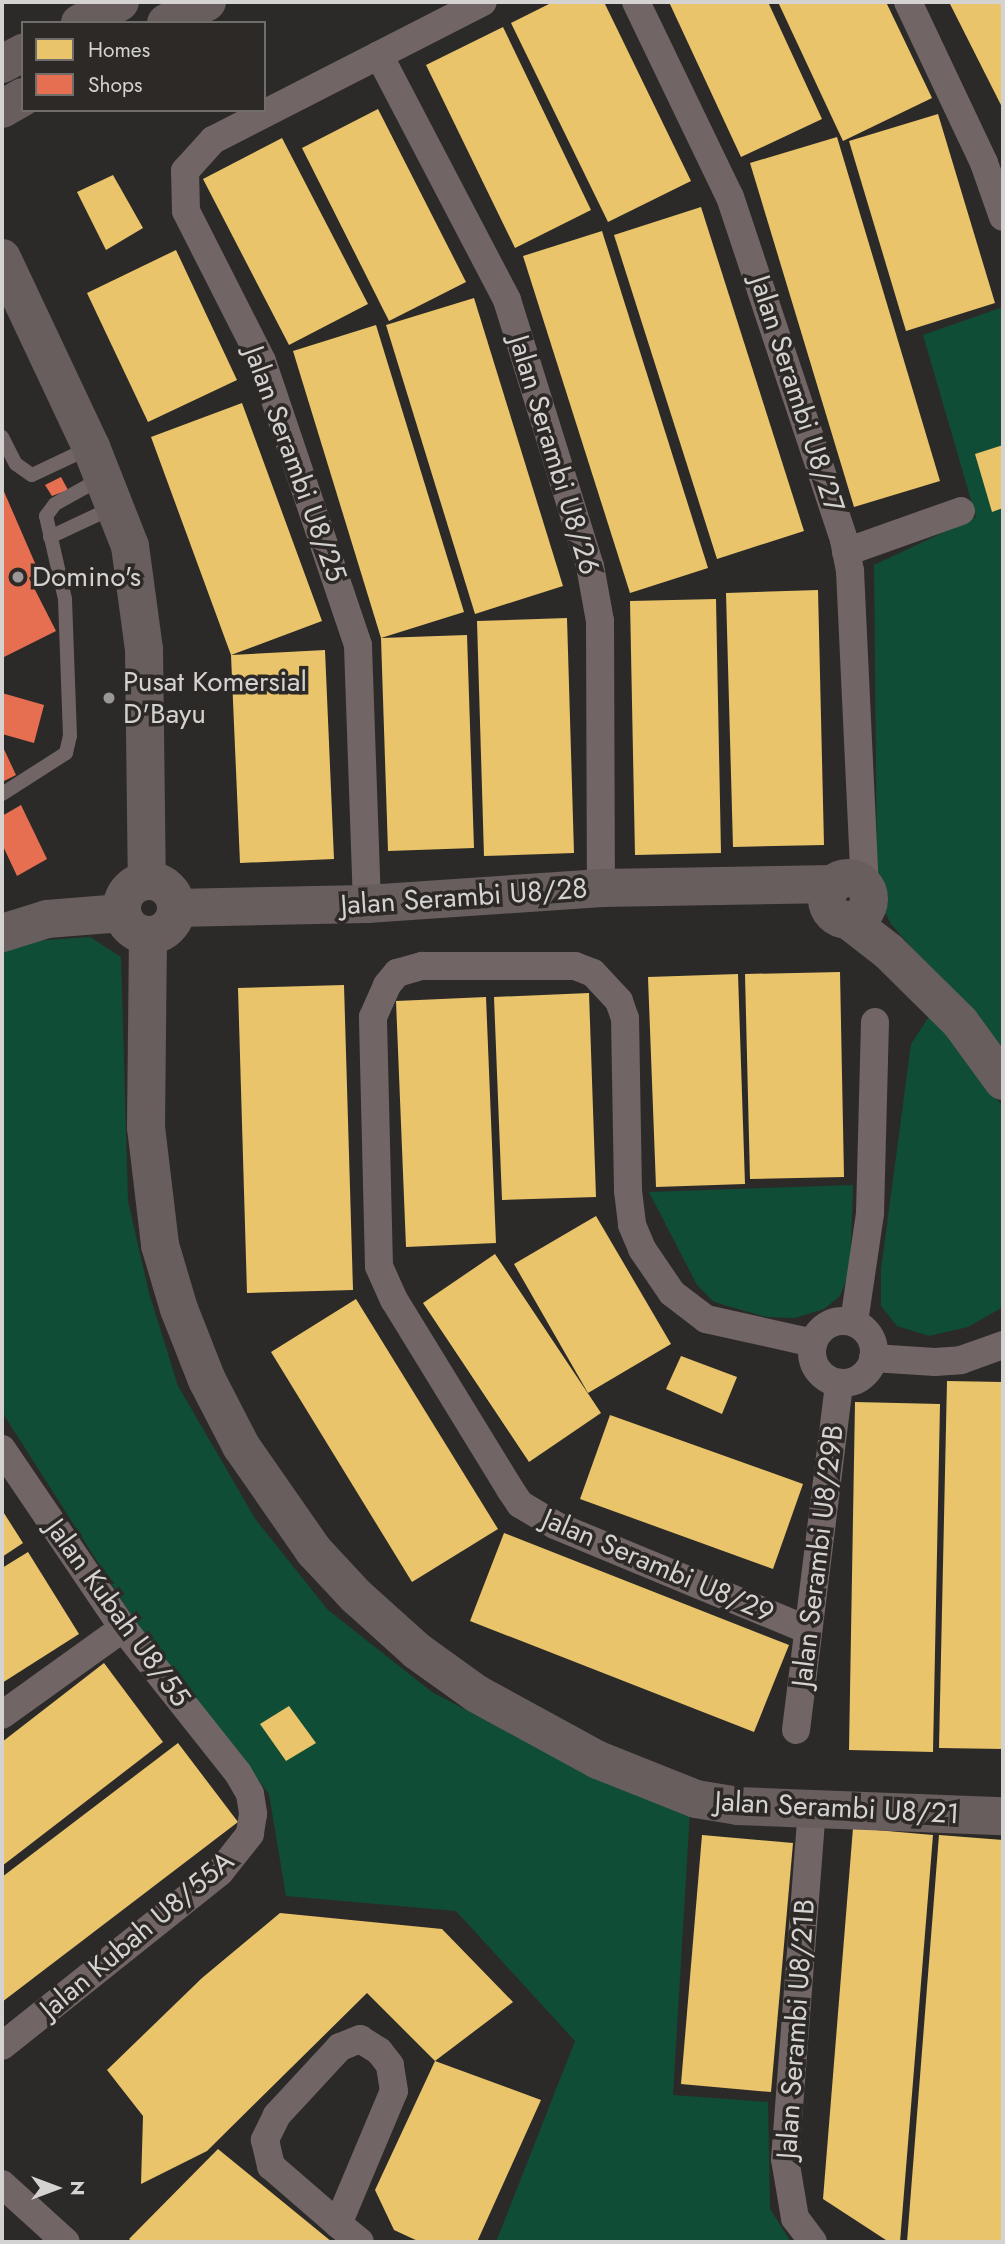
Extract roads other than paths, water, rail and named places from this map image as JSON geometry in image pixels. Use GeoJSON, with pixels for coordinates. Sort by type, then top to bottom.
{"type":"FeatureCollection","features":[{"type":"Feature","properties":{"kind":"street"},"geometry":{"type":"LineString","coordinates":[[84,21],[120,2]]}},
{"type":"Feature","properties":{"kind":"street"},"geometry":{"type":"LineString","coordinates":[[170,21],[207,2]]}},
{"type":"Feature","properties":{"kind":"street","name":"Jalan Serambi U8/25"},"geometry":{"type":"LineString","coordinates":[[366,904],[358,645],[262,361],[186,211],[183,188],[185,171],[195,155],[213,140],[482,2]]}},
{"type":"Feature","properties":{"kind":"street","name":"Jalan Serambi U8/27"},"geometry":{"type":"LineString","coordinates":[[636,2],[742,227],[846,552],[861,811],[847,897]]}},
{"type":"Feature","properties":{"kind":"street"},"geometry":{"type":"LineString","coordinates":[[908,2],[984,163],[1003,217]]}},
{"type":"Feature","properties":{"kind":"street"},"geometry":{"type":"LineString","coordinates":[[2,64],[21,54]]}},
{"type":"Feature","properties":{"kind":"street","name":"Jalan Serambi U8/26"},"geometry":{"type":"LineString","coordinates":[[379,55],[507,300],[590,566],[600,621],[601,888]]}},
{"type":"Feature","properties":{"kind":"street"},"geometry":{"type":"LineString","coordinates":[[2,109],[21,98]]}},
{"type":"Feature","properties":{"kind":"street"},"geometry":{"type":"LineString","coordinates":[[2,258],[103,477],[130,546],[143,635],[147,881]]}},
{"type":"Feature","properties":{"kind":"street"},"geometry":{"type":"LineString","coordinates":[[846,552],[961,511]]}},
{"type":"Feature","properties":{"kind":"street"},"geometry":{"type":"LineString","coordinates":[[2,933],[47,919],[135,924],[171,925],[176,908],[164,886],[147,881],[125,895],[135,924]]}},
{"type":"Feature","properties":{"kind":"street","name":"Jalan Serambi U8/28"},"geometry":{"type":"LineString","coordinates":[[176,908],[366,904],[601,888],[751,884],[847,897]]}},
{"type":"Feature","properties":{"kind":"street"},"geometry":{"type":"LineString","coordinates":[[847,897],[888,951],[960,1022],[1003,1081]]}},
{"type":"Feature","properties":{"kind":"street","name":"Jalan Serambi U8/21"},"geometry":{"type":"LineString","coordinates":[[135,924],[146,1127],[160,1245],[207,1380],[240,1446],[306,1541],[356,1596],[417,1651],[535,1728],[629,1774],[696,1799],[738,1806],[1003,1816]]}},
{"type":"Feature","properties":{"kind":"street","name":"Jalan Serambi U8/29"},"geometry":{"type":"LineString","coordinates":[[808,1630],[555,1525],[520,1504],[510,1489],[394,1300],[379,1266],[373,1017],[387,985],[397,973],[422,966],[565,965],[593,973],[619,1001],[625,1018],[628,1191],[632,1224],[642,1249],[672,1293],[706,1319],[813,1343]]}},
{"type":"Feature","properties":{"kind":"street"},"geometry":{"type":"LineString","coordinates":[[854,1322],[870,1213],[875,1022]]}},
{"type":"Feature","properties":{"kind":"street"},"geometry":{"type":"LineString","coordinates":[[854,1322],[872,1341],[873,1358],[864,1374],[839,1383],[817,1369],[813,1343],[824,1326],[854,1322]]}},
{"type":"Feature","properties":{"kind":"street"},"geometry":{"type":"LineString","coordinates":[[873,1358],[910,1363],[948,1361],[1003,1345]]}},
{"type":"Feature","properties":{"kind":"street","name":"Jalan Serambi U8/29B"},"geometry":{"type":"LineString","coordinates":[[796,1730],[839,1383]]}},
{"type":"Feature","properties":{"kind":"street","name":"Jalan Kubah U8/55"},"geometry":{"type":"LineString","coordinates":[[2,1449],[123,1628],[237,1773]]}},
{"type":"Feature","properties":{"kind":"street"},"geometry":{"type":"LineString","coordinates":[[2,1715],[123,1628]]}},
{"type":"Feature","properties":{"kind":"street","name":"Jalan Kubah U8/55A"},"geometry":{"type":"LineString","coordinates":[[2,2046],[239,1853],[250,1834],[253,1814],[250,1794],[237,1773]]}},
{"type":"Feature","properties":{"kind":"street","name":"Jalan Serambi U8/21B"},"geometry":{"type":"LineString","coordinates":[[812,1808],[785,2159],[795,2218],[813,2242]]}},
{"type":"Feature","properties":{"kind":"street"},"geometry":{"type":"LineString","coordinates":[[338,2224],[394,2091],[390,2066],[379,2051],[360,2039],[340,2047],[277,2115],[264,2140],[271,2166],[338,2224],[360,2242]]}},
{"type":"Feature","properties":{"kind":"street"},"geometry":{"type":"LineString","coordinates":[[2,2184],[66,2242]]}},
{"type":"Feature","properties":{"kind":"lane"},"geometry":{"type":"LineString","coordinates":[[2,437],[16,464],[32,475],[103,477]]}},
{"type":"Feature","properties":{"kind":"lane"},"geometry":{"type":"LineString","coordinates":[[2,794],[62,759],[70,736],[64,581],[45,524],[48,509],[103,477]]}},
{"type":"Feature","properties":{"kind":"lane"},"geometry":{"type":"LineString","coordinates":[[50,537],[103,477]]}},
{"type":"Feature","properties":{"kind":"place","name":"Domino's"},"geometry":{"type":"Point","coordinates":[18,577]}},
{"type":"Feature","properties":{"kind":"place","name":"Pusat Komersial D'Bayu"},"geometry":{"type":"Point","coordinates":[109,698]}}]}
